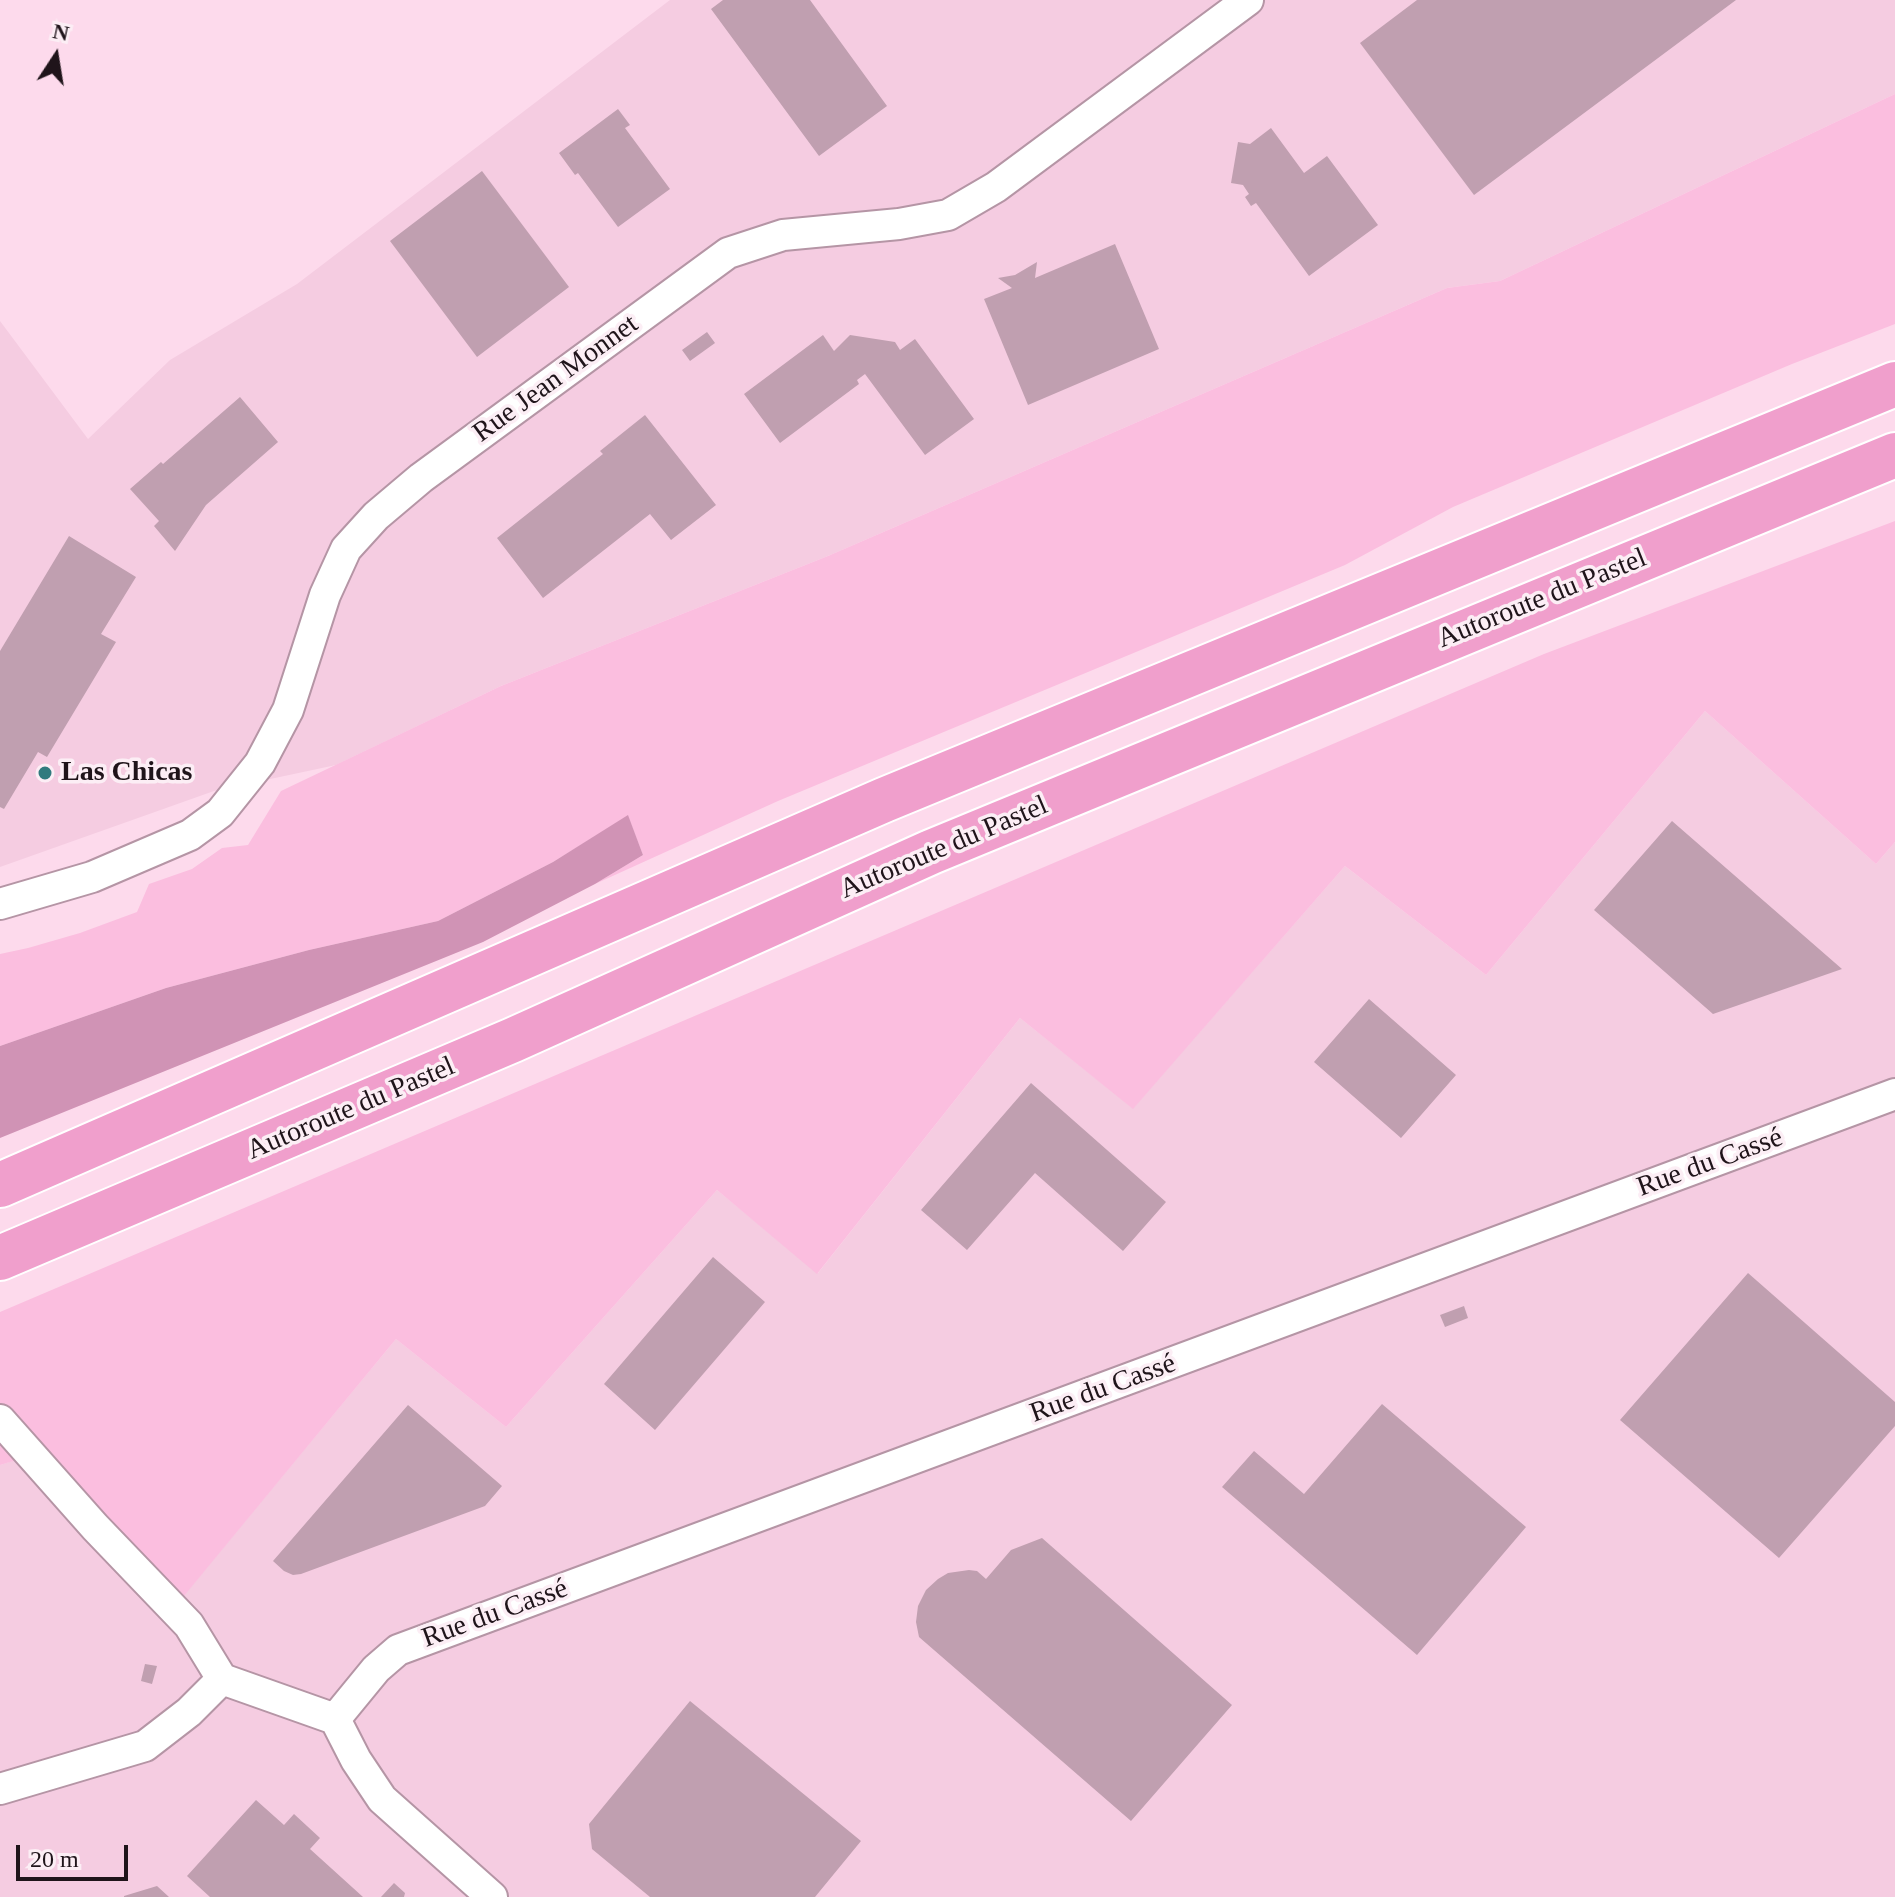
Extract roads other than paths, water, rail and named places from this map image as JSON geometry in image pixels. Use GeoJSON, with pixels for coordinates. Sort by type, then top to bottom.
{"type":"FeatureCollection","features":[{"type":"Feature","properties":{"kind":"highway"},"geometry":{"type":"LineString","coordinates":[[0,1185],[884,800],[1895,384]]}},
{"type":"Feature","properties":{"kind":"highway","name":"Autoroute du Pastel"},"geometry":{"type":"LineString","coordinates":[[0,1258],[513,1040],[931,852],[1895,455]]}},
{"type":"Feature","properties":{"kind":"street","name":"Rue Jean Monnet"},"geometry":{"type":"LineString","coordinates":[[0,904],[92,877],[190,835],[220,813],[260,763],[288,710],[325,595],[346,549],[421,478],[728,253],[783,235],[899,224],[948,215],[996,187],[1248,0]]}},
{"type":"Feature","properties":{"kind":"street","name":"Rue du Cassé"},"geometry":{"type":"LineString","coordinates":[[335,1719],[376,1669],[398,1650],[1895,1094]]}},
{"type":"Feature","properties":{"kind":"street"},"geometry":{"type":"LineString","coordinates":[[0,1420],[95,1527],[189,1625],[222,1679],[335,1719],[356,1760],[382,1799],[492,1897]]}},
{"type":"Feature","properties":{"kind":"street"},"geometry":{"type":"LineString","coordinates":[[0,1789],[145,1746],[189,1712],[222,1679]]}},
{"type":"Feature","properties":{"kind":"place","name":"Las Chicas"},"geometry":{"type":"Point","coordinates":[45,773]}}]}
